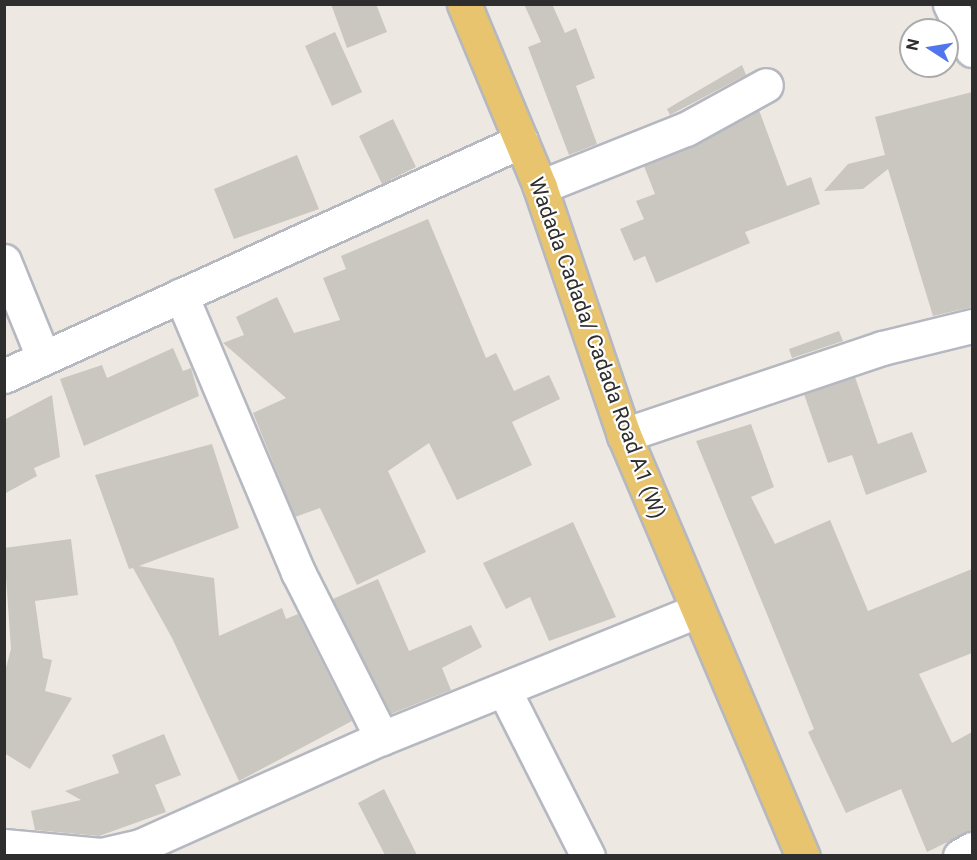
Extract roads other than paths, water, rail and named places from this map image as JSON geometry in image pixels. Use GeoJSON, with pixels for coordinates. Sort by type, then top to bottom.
{"type":"FeatureCollection","features":[{"type":"Feature","properties":{"kind":"main road","name":"Wadada Cadada/ Cadada Road A1 (W)"},"geometry":{"type":"LineString","coordinates":[[464,4],[540,187],[624,435],[696,611],[803,855]]}},
{"type":"Feature","properties":{"kind":"street"},"geometry":{"type":"LineString","coordinates":[[950,4],[972,50]]}},
{"type":"Feature","properties":{"kind":"street"},"geometry":{"type":"LineString","coordinates":[[540,187],[686,129],[766,85]]}},
{"type":"Feature","properties":{"kind":"street"},"geometry":{"type":"LineString","coordinates":[[4,376],[522,141]]}},
{"type":"Feature","properties":{"kind":"street"},"geometry":{"type":"LineString","coordinates":[[4,261],[43,357]]}},
{"type":"Feature","properties":{"kind":"street"},"geometry":{"type":"LineString","coordinates":[[181,295],[298,572],[382,738]]}},
{"type":"Feature","properties":{"kind":"street"},"geometry":{"type":"LineString","coordinates":[[624,435],[882,348],[972,326]]}},
{"type":"Feature","properties":{"kind":"street"},"geometry":{"type":"LineString","coordinates":[[4,846],[101,855],[140,846],[382,738],[696,611]]}},
{"type":"Feature","properties":{"kind":"street"},"geometry":{"type":"LineString","coordinates":[[504,690],[588,855]]}},
{"type":"Feature","properties":{"kind":"street"},"geometry":{"type":"LineString","coordinates":[[960,855],[972,849]]}}]}
